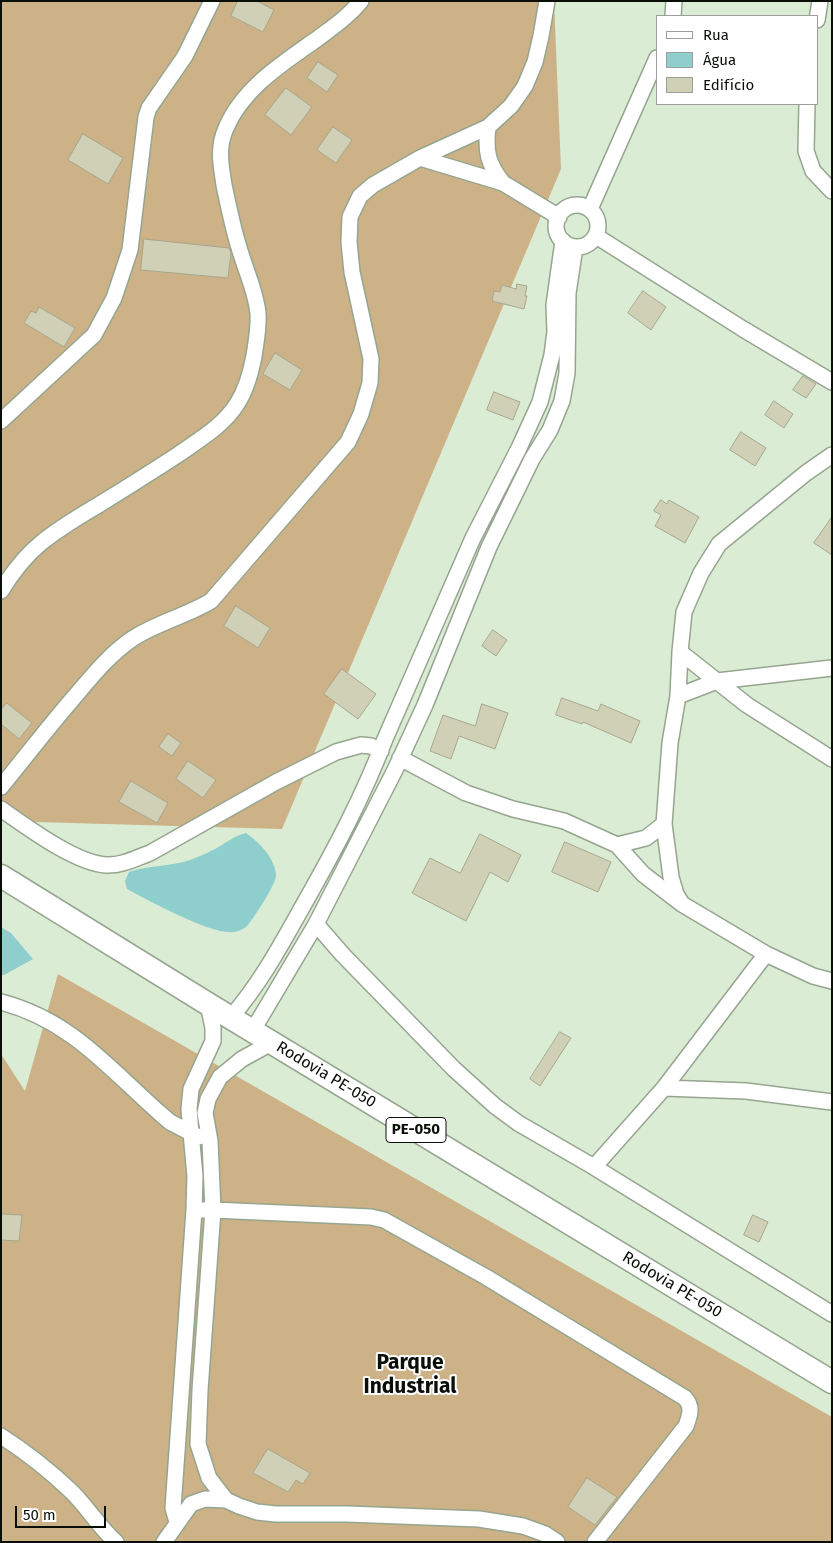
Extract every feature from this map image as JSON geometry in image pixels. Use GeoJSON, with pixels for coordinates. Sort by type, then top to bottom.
{"type":"FeatureCollection","features":[{"type":"Feature","properties":{"kind":"main road","name":"Rodovia PE-050"},"geometry":{"type":"LineString","coordinates":[[1,876],[208,1004],[832,1382]]}},
{"type":"Feature","properties":{"kind":"street"},"geometry":{"type":"LineString","coordinates":[[1,421],[94,335],[114,298],[130,250],[146,117],[150,108],[186,56],[212,1]]}},
{"type":"Feature","properties":{"kind":"street"},"geometry":{"type":"LineString","coordinates":[[1,590],[17,568],[41,542],[212,431],[226,420],[238,403],[247,384],[253,363],[258,332],[258,312],[253,287],[242,256],[228,203],[220,159],[220,146],[225,129],[232,116],[262,80],[278,66],[334,27],[352,12],[361,1]]}},
{"type":"Feature","properties":{"kind":"street"},"geometry":{"type":"LineString","coordinates":[[1,787],[106,660],[133,639],[211,601],[348,442],[363,407],[370,383],[371,359],[352,272],[349,242],[350,217],[360,196],[373,185],[420,158],[488,127],[511,106],[525,86],[535,62],[547,1]]}},
{"type":"Feature","properties":{"kind":"street"},"geometry":{"type":"LineString","coordinates":[[673,15],[674,1]]}},
{"type":"Feature","properties":{"kind":"street"},"geometry":{"type":"LineString","coordinates":[[818,15],[820,1]]}},
{"type":"Feature","properties":{"kind":"street"},"geometry":{"type":"LineString","coordinates":[[590,209],[656,60]]}},
{"type":"Feature","properties":{"kind":"street"},"geometry":{"type":"LineString","coordinates":[[807,105],[806,151],[813,171],[832,190]]}},
{"type":"Feature","properties":{"kind":"street"},"geometry":{"type":"LineString","coordinates":[[488,127],[487,154],[495,173],[504,183]]}},
{"type":"Feature","properties":{"kind":"street"},"geometry":{"type":"LineString","coordinates":[[420,158],[504,183],[559,217]]}},
{"type":"Feature","properties":{"kind":"street"},"geometry":{"type":"LineString","coordinates":[[253,1030],[316,924],[400,758],[425,705],[489,547],[532,459],[550,430],[562,401],[567,372],[569,244],[557,229],[559,217],[563,212],[573,206],[584,206],[590,209],[597,218],[596,236],[587,244],[569,244]]}},
{"type":"Feature","properties":{"kind":"street"},"geometry":{"type":"LineString","coordinates":[[596,236],[743,329],[832,382]]}},
{"type":"Feature","properties":{"kind":"street"},"geometry":{"type":"LineString","coordinates":[[231,1017],[246,1000],[263,975],[339,841],[381,751],[472,538],[519,448],[540,402],[552,355],[554,305],[569,244]]}},
{"type":"Feature","properties":{"kind":"street"},"geometry":{"type":"LineString","coordinates":[[682,904],[670,877],[664,824],[670,743],[678,696],[684,612],[710,558],[720,544],[832,455]]}},
{"type":"Feature","properties":{"kind":"street"},"geometry":{"type":"LineString","coordinates":[[680,652],[760,714],[832,759]]}},
{"type":"Feature","properties":{"kind":"street"},"geometry":{"type":"LineString","coordinates":[[678,696],[717,681],[832,668]]}},
{"type":"Feature","properties":{"kind":"street"},"geometry":{"type":"LineString","coordinates":[[1,809],[67,851],[86,860],[107,865],[117,864],[128,862],[150,852],[276,782],[336,752],[361,745],[371,746],[400,758],[466,793],[513,809],[564,821],[617,845],[643,874],[682,904],[766,954],[813,976],[832,981]]}},
{"type":"Feature","properties":{"kind":"street"},"geometry":{"type":"LineString","coordinates":[[381,751],[400,758]]}},
{"type":"Feature","properties":{"kind":"street"},"geometry":{"type":"LineString","coordinates":[[617,845],[646,838],[664,824]]}},
{"type":"Feature","properties":{"kind":"street"},"geometry":{"type":"LineString","coordinates":[[316,924],[474,1088],[518,1123],[594,1167],[832,1314]]}},
{"type":"Feature","properties":{"kind":"street"},"geometry":{"type":"LineString","coordinates":[[289,930],[306,941]]}},
{"type":"Feature","properties":{"kind":"street"},"geometry":{"type":"LineString","coordinates":[[594,1167],[664,1088],[766,954]]}},
{"type":"Feature","properties":{"kind":"street"},"geometry":{"type":"LineString","coordinates":[[263,975],[279,986]]}},
{"type":"Feature","properties":{"kind":"street"},"geometry":{"type":"LineString","coordinates":[[1,1002],[22,1008],[44,1018],[80,1040],[163,1116],[177,1126],[210,1141]]}},
{"type":"Feature","properties":{"kind":"street"},"geometry":{"type":"LineString","coordinates":[[177,1522],[173,1508],[194,1210],[194,1176],[189,1098],[191,1089],[213,1041],[213,1028],[208,1004]]}},
{"type":"Feature","properties":{"kind":"street"},"geometry":{"type":"LineString","coordinates":[[226,1500],[208,1478],[198,1444],[213,1210],[210,1141],[205,1113],[208,1099],[220,1077],[242,1059],[272,1042]]}},
{"type":"Feature","properties":{"kind":"street"},"geometry":{"type":"LineString","coordinates":[[203,1064],[220,1077]]}},
{"type":"Feature","properties":{"kind":"street"},"geometry":{"type":"LineString","coordinates":[[664,1088],[746,1091],[832,1102]]}},
{"type":"Feature","properties":{"kind":"street"},"geometry":{"type":"LineString","coordinates":[[194,1210],[371,1217],[384,1220],[486,1277],[685,1398],[689,1403],[691,1412],[686,1426],[595,1542]]}},
{"type":"Feature","properties":{"kind":"street"},"geometry":{"type":"LineString","coordinates":[[186,1314],[205,1316]]}},
{"type":"Feature","properties":{"kind":"street"},"geometry":{"type":"LineString","coordinates":[[1,1436],[29,1454],[72,1492],[102,1529],[116,1542]]}},
{"type":"Feature","properties":{"kind":"street"},"geometry":{"type":"LineString","coordinates":[[164,1542],[191,1504],[205,1499],[226,1500],[257,1512],[276,1514],[347,1514],[480,1519],[511,1523],[534,1530],[557,1542]]}},
{"type":"Feature","properties":{"kind":"shaded area"},"geometry":{"type":"Polygon","coordinates":[[[1,1],[554,1],[561,169],[282,829],[1,821],[1,1]]]}},
{"type":"Feature","properties":{"kind":"shaded area"},"geometry":{"type":"Polygon","coordinates":[[[58,974],[832,1417],[832,1542],[1,1542],[1,1054],[25,1091],[58,974]]]}},
{"type":"Feature","properties":{"kind":"water"},"geometry":{"type":"Polygon","coordinates":[[[246,833],[270,857],[276,876],[263,902],[247,926],[242,929],[233,932],[223,931],[195,923],[127,889],[125,881],[129,872],[190,860],[246,833]]]}},
{"type":"Feature","properties":{"kind":"water"},"geometry":{"type":"Polygon","coordinates":[[[1,927],[11,933],[33,959],[4,975],[1,975],[1,927]]]}},
{"type":"Feature","properties":{"kind":"building"},"geometry":{"type":"Polygon","coordinates":[[[238,1],[257,1],[274,10],[263,32],[231,16],[238,1]]]}},
{"type":"Feature","properties":{"kind":"building"},"geometry":{"type":"Polygon","coordinates":[[[318,62],[338,75],[327,92],[307,78],[318,62]]]}},
{"type":"Feature","properties":{"kind":"building"},"geometry":{"type":"Polygon","coordinates":[[[286,88],[312,107],[291,135],[265,115],[286,88]]]}},
{"type":"Feature","properties":{"kind":"building"},"geometry":{"type":"Polygon","coordinates":[[[333,127],[352,140],[336,163],[317,150],[333,127]]]}},
{"type":"Feature","properties":{"kind":"building"},"geometry":{"type":"Polygon","coordinates":[[[83,134],[123,158],[108,184],[68,160],[83,134]]]}},
{"type":"Feature","properties":{"kind":"building"},"geometry":{"type":"Polygon","coordinates":[[[144,239],[229,248],[231,253],[228,278],[141,270],[144,239]]]}},
{"type":"Feature","properties":{"kind":"building"},"geometry":{"type":"Polygon","coordinates":[[[517,284],[527,286],[524,309],[492,301],[494,291],[500,292],[502,285],[516,289],[517,284]]]}},
{"type":"Feature","properties":{"kind":"building"},"geometry":{"type":"Polygon","coordinates":[[[643,291],[666,307],[651,330],[628,313],[643,291]]]}},
{"type":"Feature","properties":{"kind":"building"},"geometry":{"type":"Polygon","coordinates":[[[39,307],[75,328],[64,347],[24,323],[31,311],[36,313],[39,307]]]}},
{"type":"Feature","properties":{"kind":"building"},"geometry":{"type":"Polygon","coordinates":[[[275,353],[302,370],[290,390],[263,374],[275,353]]]}},
{"type":"Feature","properties":{"kind":"building"},"geometry":{"type":"Polygon","coordinates":[[[803,376],[816,384],[806,398],[793,390],[803,376]]]}},
{"type":"Feature","properties":{"kind":"building"},"geometry":{"type":"Polygon","coordinates":[[[494,392],[520,402],[513,420],[487,410],[494,392]]]}},
{"type":"Feature","properties":{"kind":"building"},"geometry":{"type":"Polygon","coordinates":[[[774,401],[793,414],[784,428],[765,415],[774,401]]]}},
{"type":"Feature","properties":{"kind":"building"},"geometry":{"type":"Polygon","coordinates":[[[741,432],[766,448],[755,466],[730,450],[741,432]]]}},
{"type":"Feature","properties":{"kind":"building"},"geometry":{"type":"Polygon","coordinates":[[[661,500],[667,504],[669,500],[699,517],[685,543],[655,526],[661,515],[654,511],[661,500]]]}},
{"type":"Feature","properties":{"kind":"building"},"geometry":{"type":"Polygon","coordinates":[[[832,517],[832,555],[814,543],[832,517]]]}},
{"type":"Feature","properties":{"kind":"building"},"geometry":{"type":"Polygon","coordinates":[[[236,606],[270,628],[258,648],[224,626],[236,606]]]}},
{"type":"Feature","properties":{"kind":"building"},"geometry":{"type":"Polygon","coordinates":[[[493,630],[507,640],[496,656],[482,646],[493,630]]]}},
{"type":"Feature","properties":{"kind":"building"},"geometry":{"type":"Polygon","coordinates":[[[342,669],[376,694],[358,719],[324,694],[342,669]]]}},
{"type":"Feature","properties":{"kind":"building"},"geometry":{"type":"Polygon","coordinates":[[[562,698],[598,711],[601,704],[640,721],[631,743],[583,722],[582,724],[556,715],[562,698]]]}},
{"type":"Feature","properties":{"kind":"building"},"geometry":{"type":"Polygon","coordinates":[[[7,703],[32,723],[19,739],[1,724],[1,710],[7,703]]]}},
{"type":"Feature","properties":{"kind":"building"},"geometry":{"type":"Polygon","coordinates":[[[482,704],[508,713],[495,749],[459,736],[451,759],[430,751],[443,715],[475,726],[482,704]]]}},
{"type":"Feature","properties":{"kind":"building"},"geometry":{"type":"Polygon","coordinates":[[[168,734],[181,743],[172,756],[159,747],[168,734]]]}},
{"type":"Feature","properties":{"kind":"building"},"geometry":{"type":"Polygon","coordinates":[[[188,761],[216,780],[203,798],[176,779],[188,761]]]}},
{"type":"Feature","properties":{"kind":"building"},"geometry":{"type":"Polygon","coordinates":[[[131,781],[168,803],[157,823],[119,802],[131,781]]]}},
{"type":"Feature","properties":{"kind":"building"},"geometry":{"type":"Polygon","coordinates":[[[480,834],[521,855],[508,882],[490,872],[466,921],[412,893],[430,858],[460,873],[480,834]]]}},
{"type":"Feature","properties":{"kind":"building"},"geometry":{"type":"Polygon","coordinates":[[[565,842],[611,862],[598,892],[552,872],[565,842]]]}},
{"type":"Feature","properties":{"kind":"building"},"geometry":{"type":"Polygon","coordinates":[[[560,1032],[571,1038],[540,1086],[530,1079],[560,1032]]]}},
{"type":"Feature","properties":{"kind":"building"},"geometry":{"type":"Polygon","coordinates":[[[1,1214],[22,1215],[19,1241],[1,1240],[1,1214]]]}},
{"type":"Feature","properties":{"kind":"building"},"geometry":{"type":"Polygon","coordinates":[[[753,1215],[768,1222],[759,1242],[744,1235],[753,1215]]]}},
{"type":"Feature","properties":{"kind":"building"},"geometry":{"type":"Polygon","coordinates":[[[268,1449],[310,1473],[303,1484],[296,1480],[288,1492],[253,1473],[268,1449]]]}},
{"type":"Feature","properties":{"kind":"building"},"geometry":{"type":"Polygon","coordinates":[[[587,1478],[617,1497],[595,1525],[568,1507],[587,1478]]]}},
{"type":"Feature","properties":{"kind":"district","name":"Parque Industrial"},"geometry":{"type":"Point","coordinates":[410,1375]}}]}
